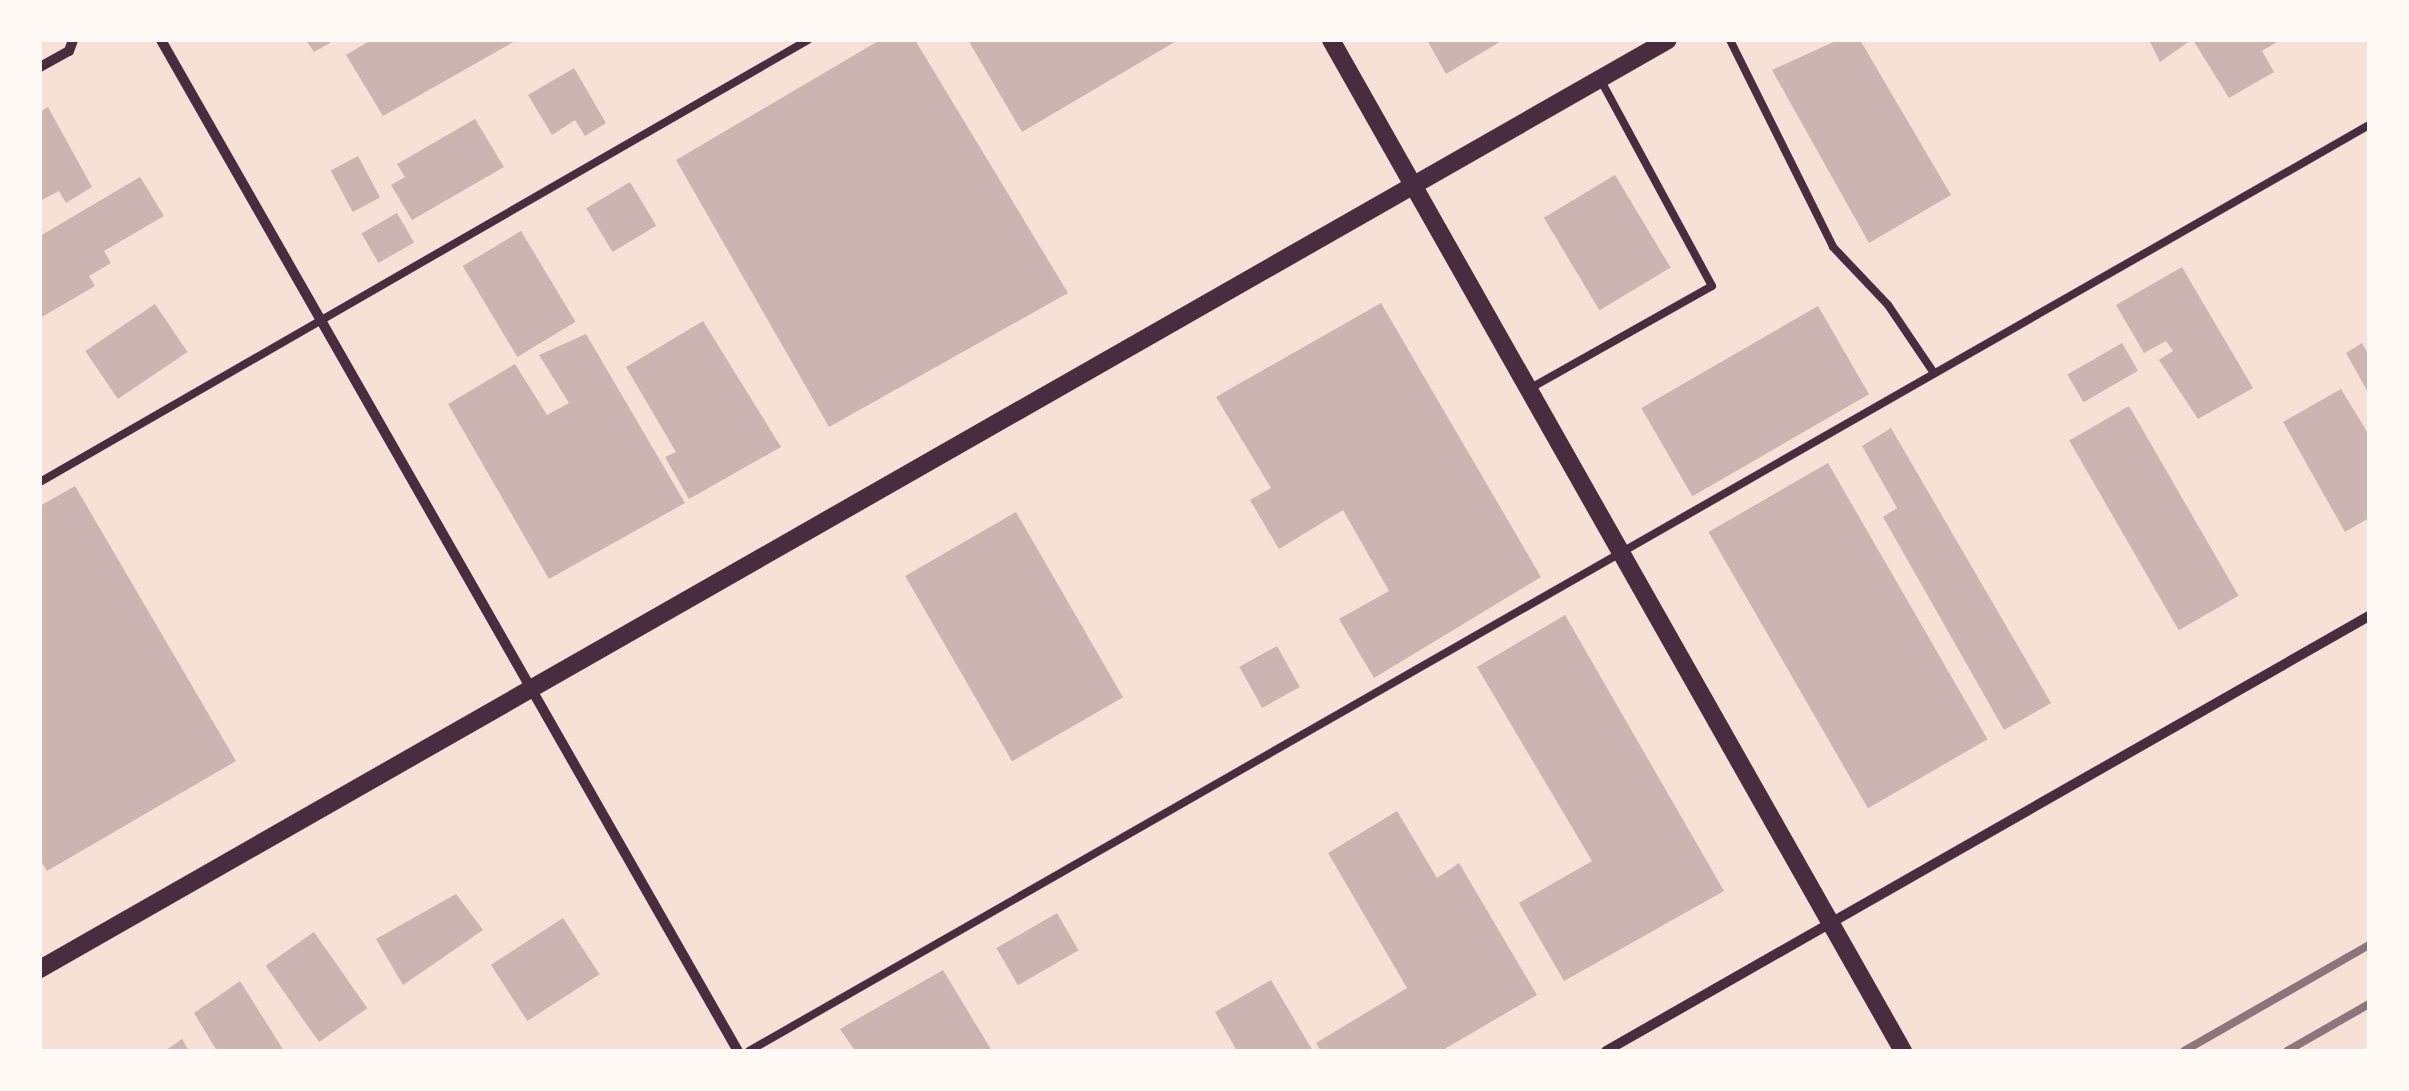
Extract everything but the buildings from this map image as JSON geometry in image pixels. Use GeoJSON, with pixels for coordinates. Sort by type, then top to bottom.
{"type":"FeatureCollection","features":[{"type":"Feature","properties":{"kind":"street"},"geometry":{"type":"LineString","coordinates":[[40,67],[69,50],[73,40]]}},
{"type":"Feature","properties":{"kind":"street"},"geometry":{"type":"LineString","coordinates":[[161,40],[738,1051]]}},
{"type":"Feature","properties":{"kind":"street"},"geometry":{"type":"LineString","coordinates":[[1330,40],[1834,921],[1904,1051]]}},
{"type":"Feature","properties":{"kind":"street"},"geometry":{"type":"LineString","coordinates":[[40,969],[1668,40]]}},
{"type":"Feature","properties":{"kind":"street"},"geometry":{"type":"LineString","coordinates":[[1606,1051],[2369,616]]}},
{"type":"Feature","properties":{"kind":"lane"},"geometry":{"type":"LineString","coordinates":[[40,482],[808,40]]}},
{"type":"Feature","properties":{"kind":"lane"},"geometry":{"type":"LineString","coordinates":[[1730,40],[1833,247],[1888,305],[1934,373]]}},
{"type":"Feature","properties":{"kind":"lane"},"geometry":{"type":"LineString","coordinates":[[1529,388],[1712,286],[1600,79]]}},
{"type":"Feature","properties":{"kind":"lane"},"geometry":{"type":"LineString","coordinates":[[749,1051],[2369,125]]}},
{"type":"Feature","properties":{"kind":"railway"},"geometry":{"type":"LineString","coordinates":[[2184,1051],[2369,945]]}},
{"type":"Feature","properties":{"kind":"railway"},"geometry":{"type":"LineString","coordinates":[[2287,1051],[2369,1004]]}}]}
